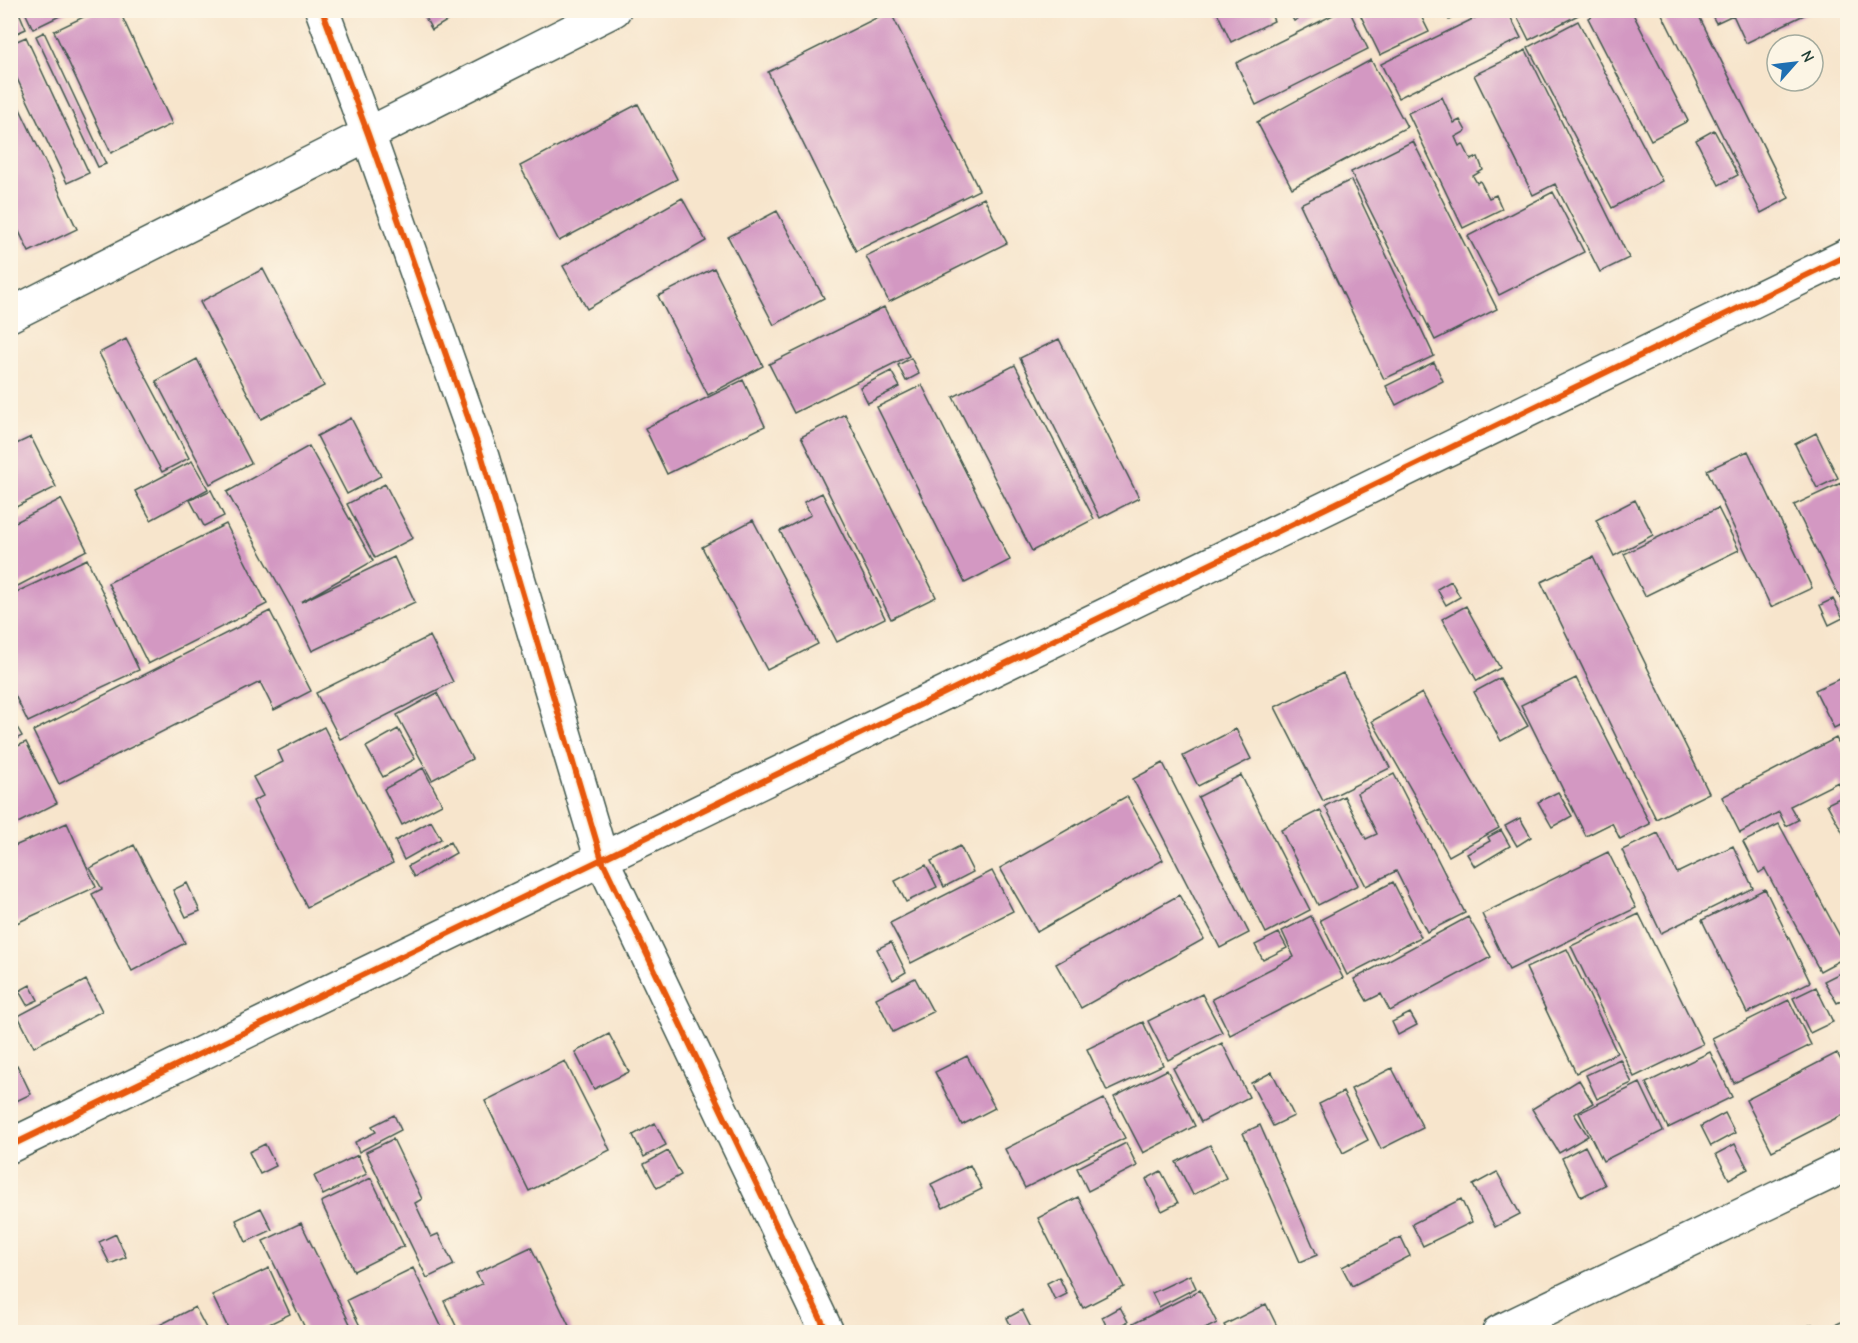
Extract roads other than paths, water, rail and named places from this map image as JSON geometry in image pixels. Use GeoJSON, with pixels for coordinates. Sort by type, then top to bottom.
{"type":"FeatureCollection","features":[{"type":"Feature","properties":{"kind":"street"},"geometry":{"type":"LineString","coordinates":[[322,10],[482,457],[602,860],[827,1332]]}},
{"type":"Feature","properties":{"kind":"street"},"geometry":{"type":"LineString","coordinates":[[10,315],[614,10]]}},
{"type":"Feature","properties":{"kind":"street"},"geometry":{"type":"LineString","coordinates":[[10,1146],[1848,255]]}},
{"type":"Feature","properties":{"kind":"street"},"geometry":{"type":"LineString","coordinates":[[1499,1332],[1848,1164]]}}]}
